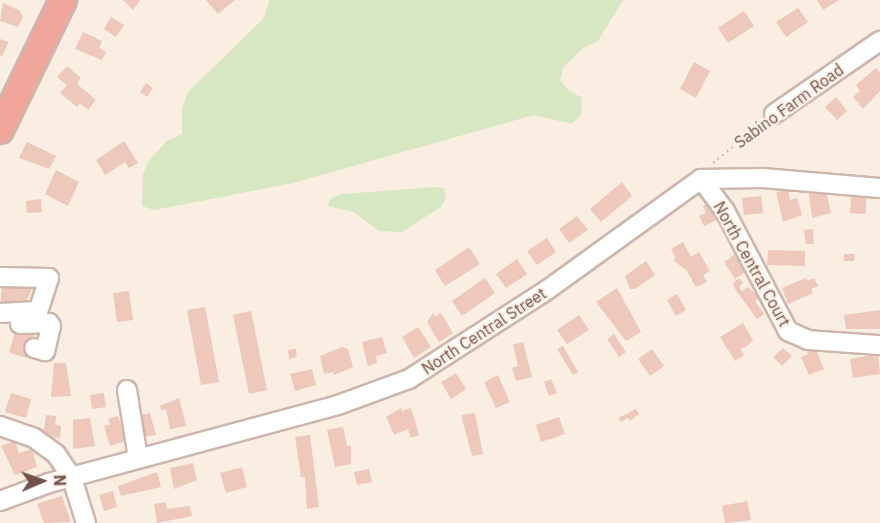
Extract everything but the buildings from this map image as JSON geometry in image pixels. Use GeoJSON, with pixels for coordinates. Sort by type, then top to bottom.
{"type":"FeatureCollection","features":[{"type":"Feature","properties":{"kind":"highway"},"geometry":{"type":"LineString","coordinates":[[0,130],[63,0]]}},
{"type":"Feature","properties":{"kind":"street","name":"Sabino Farm Road"},"geometry":{"type":"LineString","coordinates":[[774,114],[880,41]]}},
{"type":"Feature","properties":{"kind":"street"},"geometry":{"type":"LineString","coordinates":[[704,173],[880,188]]}},
{"type":"Feature","properties":{"kind":"street","name":"North Central Court"},"geometry":{"type":"LineString","coordinates":[[704,173],[788,331],[808,340],[837,340],[862,347],[880,345]]}},
{"type":"Feature","properties":{"kind":"street","name":"North Central Street"},"geometry":{"type":"LineString","coordinates":[[0,501],[138,458],[338,405],[409,379],[556,284],[704,173]]}},
{"type":"Feature","properties":{"kind":"street"},"geometry":{"type":"LineString","coordinates":[[0,278],[49,278],[38,311],[0,313]]}},
{"type":"Feature","properties":{"kind":"street"},"geometry":{"type":"LineString","coordinates":[[0,324],[49,323],[45,351],[34,348]]}},
{"type":"Feature","properties":{"kind":"street"},"geometry":{"type":"LineString","coordinates":[[127,390],[138,458]]}},
{"type":"Feature","properties":{"kind":"street"},"geometry":{"type":"LineString","coordinates":[[0,426],[45,445],[72,478],[86,523]]}},
{"type":"Feature","properties":{"kind":"path","name":"Sabino Farm Road"},"geometry":{"type":"LineString","coordinates":[[704,173],[774,114]]}},
{"type":"Feature","properties":{"kind":"green space"},"geometry":{"type":"Polygon","coordinates":[[[270,0],[623,0],[598,41],[582,49],[563,68],[560,80],[569,91],[581,97],[582,114],[572,124],[534,115],[293,183],[154,210],[142,206],[143,174],[150,159],[167,141],[182,134],[182,108],[189,91],[263,19],[270,0]]]}},
{"type":"Feature","properties":{"kind":"green space"},"geometry":{"type":"Polygon","coordinates":[[[444,188],[446,198],[441,207],[402,232],[379,231],[354,212],[328,206],[330,199],[342,194],[444,188]]]}}]}
